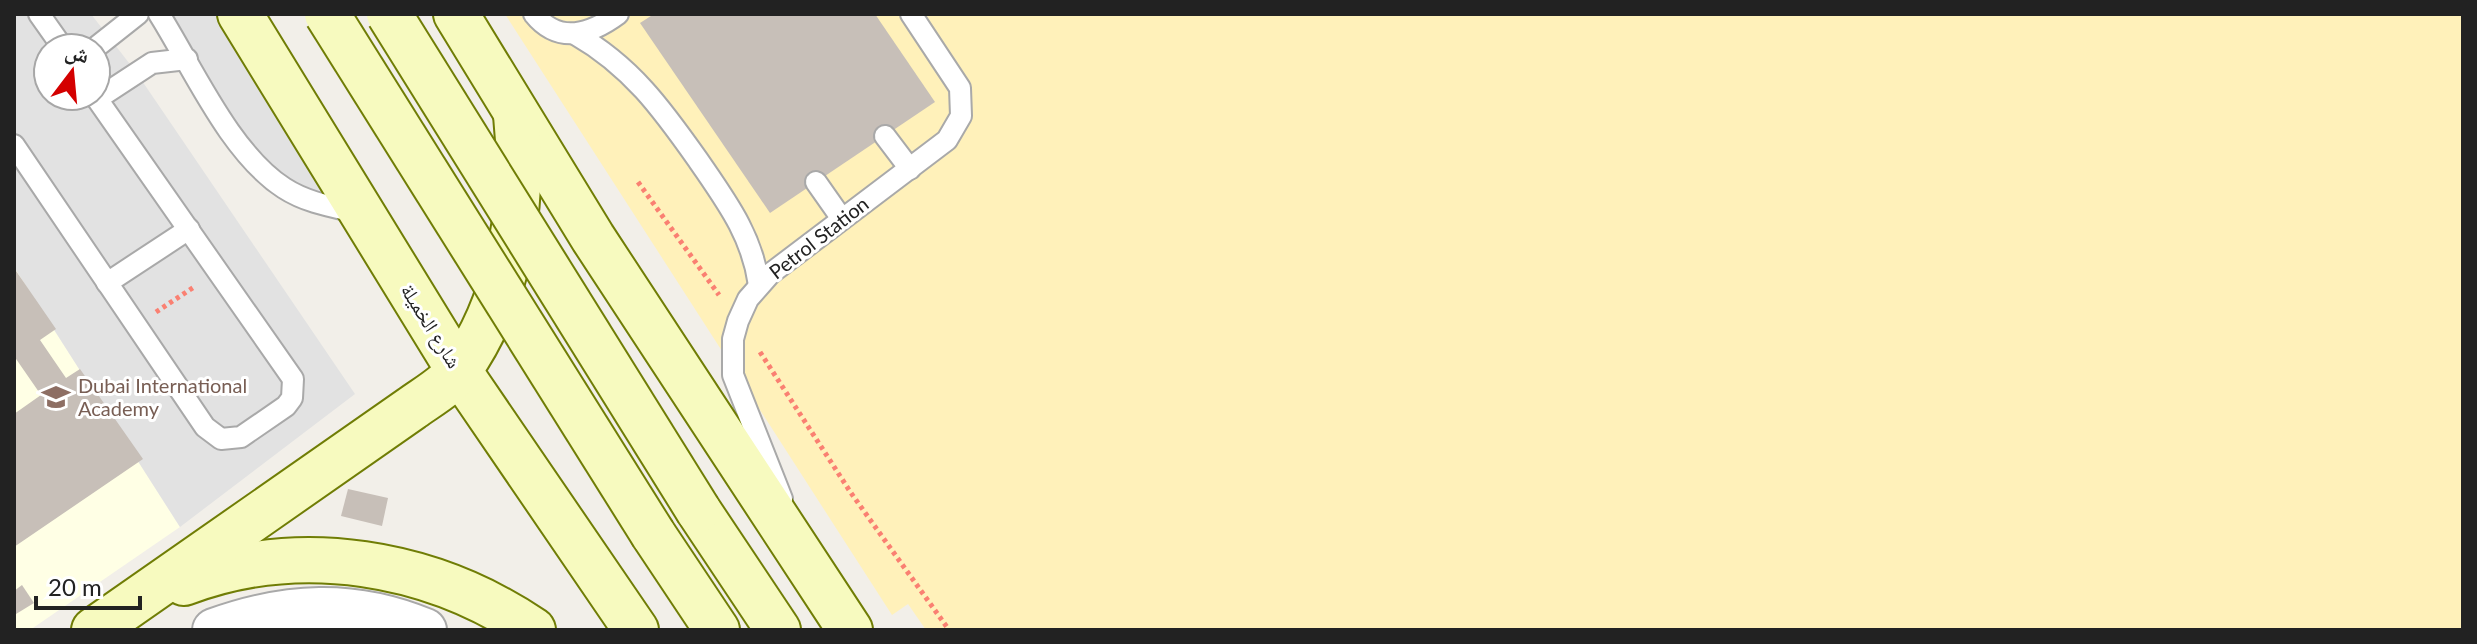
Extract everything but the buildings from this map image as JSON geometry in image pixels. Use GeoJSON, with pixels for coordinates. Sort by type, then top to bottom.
{"type":"FeatureCollection","features":[{"type":"Feature","properties":{"kind":"main road","name":"شارع الخميلة"},"geometry":{"type":"LineString","coordinates":[[240,14],[459,371],[636,630]]}},
{"type":"Feature","properties":{"kind":"main road"},"geometry":{"type":"LineString","coordinates":[[327,14],[653,534],[717,630]]}},
{"type":"Feature","properties":{"kind":"main road"},"geometry":{"type":"LineString","coordinates":[[389,14],[698,510],[778,630]]}},
{"type":"Feature","properties":{"kind":"main road"},"geometry":{"type":"LineString","coordinates":[[456,14],[593,238],[850,630]]}},
{"type":"Feature","properties":{"kind":"main road"},"geometry":{"type":"LineString","coordinates":[[110,618],[459,371],[490,310],[511,245],[519,177],[515,109]]}},
{"type":"Feature","properties":{"kind":"main road"},"geometry":{"type":"LineString","coordinates":[[110,618],[228,568],[302,559],[356,563],[409,572],[460,589],[533,630]]}},
{"type":"Feature","properties":{"kind":"street"},"geometry":{"type":"LineString","coordinates":[[214,630],[259,614],[306,607],[352,609],[398,619],[425,630]]}},
{"type":"Feature","properties":{"kind":"lane"},"geometry":{"type":"LineString","coordinates":[[39,14],[52,32]]}},
{"type":"Feature","properties":{"kind":"lane"},"geometry":{"type":"LineString","coordinates":[[112,35],[138,14]]}},
{"type":"Feature","properties":{"kind":"lane"},"geometry":{"type":"LineString","coordinates":[[159,14],[240,144],[261,169],[285,189],[314,203],[360,214]]}},
{"type":"Feature","properties":{"kind":"lane"},"geometry":{"type":"LineString","coordinates":[[534,14],[549,27],[575,34],[609,55],[655,99],[736,215],[752,249],[759,285]]}},
{"type":"Feature","properties":{"kind":"lane"},"geometry":{"type":"LineString","coordinates":[[575,34],[600,27],[618,14]]}},
{"type":"Feature","properties":{"kind":"lane","name":"Petrol Station"},"geometry":{"type":"LineString","coordinates":[[793,546],[772,468],[733,375],[733,339],[738,321],[759,285],[910,169],[955,129],[962,102],[954,76],[911,14]]}},
{"type":"Feature","properties":{"kind":"lane"},"geometry":{"type":"LineString","coordinates":[[112,88],[152,63],[187,59]]}},
{"type":"Feature","properties":{"kind":"lane"},"geometry":{"type":"LineString","coordinates":[[14,145],[205,427],[221,439],[241,437],[286,406],[292,398],[293,379],[106,112]]}},
{"type":"Feature","properties":{"kind":"lane"},"geometry":{"type":"LineString","coordinates":[[885,136],[910,169]]}},
{"type":"Feature","properties":{"kind":"lane"},"geometry":{"type":"LineString","coordinates":[[816,182],[842,219]]}},
{"type":"Feature","properties":{"kind":"lane"},"geometry":{"type":"LineString","coordinates":[[107,283],[189,229]]}},
{"type":"Feature","properties":{"kind":"path"},"geometry":{"type":"LineString","coordinates":[[638,182],[738,321],[851,493],[949,630]]}},
{"type":"Feature","properties":{"kind":"path"},"geometry":{"type":"LineString","coordinates":[[136,326],[218,270]]}},
{"type":"Feature","properties":{"kind":"shaded area"},"geometry":{"type":"Polygon","coordinates":[[[14,14],[91,14],[105,32],[32,32],[32,112],[112,112],[112,41],[355,394],[180,527],[14,267],[14,14]]]}},
{"type":"Feature","properties":{"kind":"shaded area"},"geometry":{"type":"Polygon","coordinates":[[[156,14],[240,14],[360,214],[261,169],[156,14]]]}},
{"type":"Feature","properties":{"kind":"shaded area","name":"Dubai International Academy"},"geometry":{"type":"Polygon","coordinates":[[[14,267],[180,527],[30,630],[14,630],[14,267]]]}},
{"type":"Feature","properties":{"kind":"sand"},"geometry":{"type":"Polygon","coordinates":[[[505,14],[2463,14],[2463,630],[926,630],[908,604],[892,615],[505,14]]]}},
{"type":"Feature","properties":{"kind":"place","name":"Dubai International Academy"},"geometry":{"type":"Point","coordinates":[56,397]}}]}
